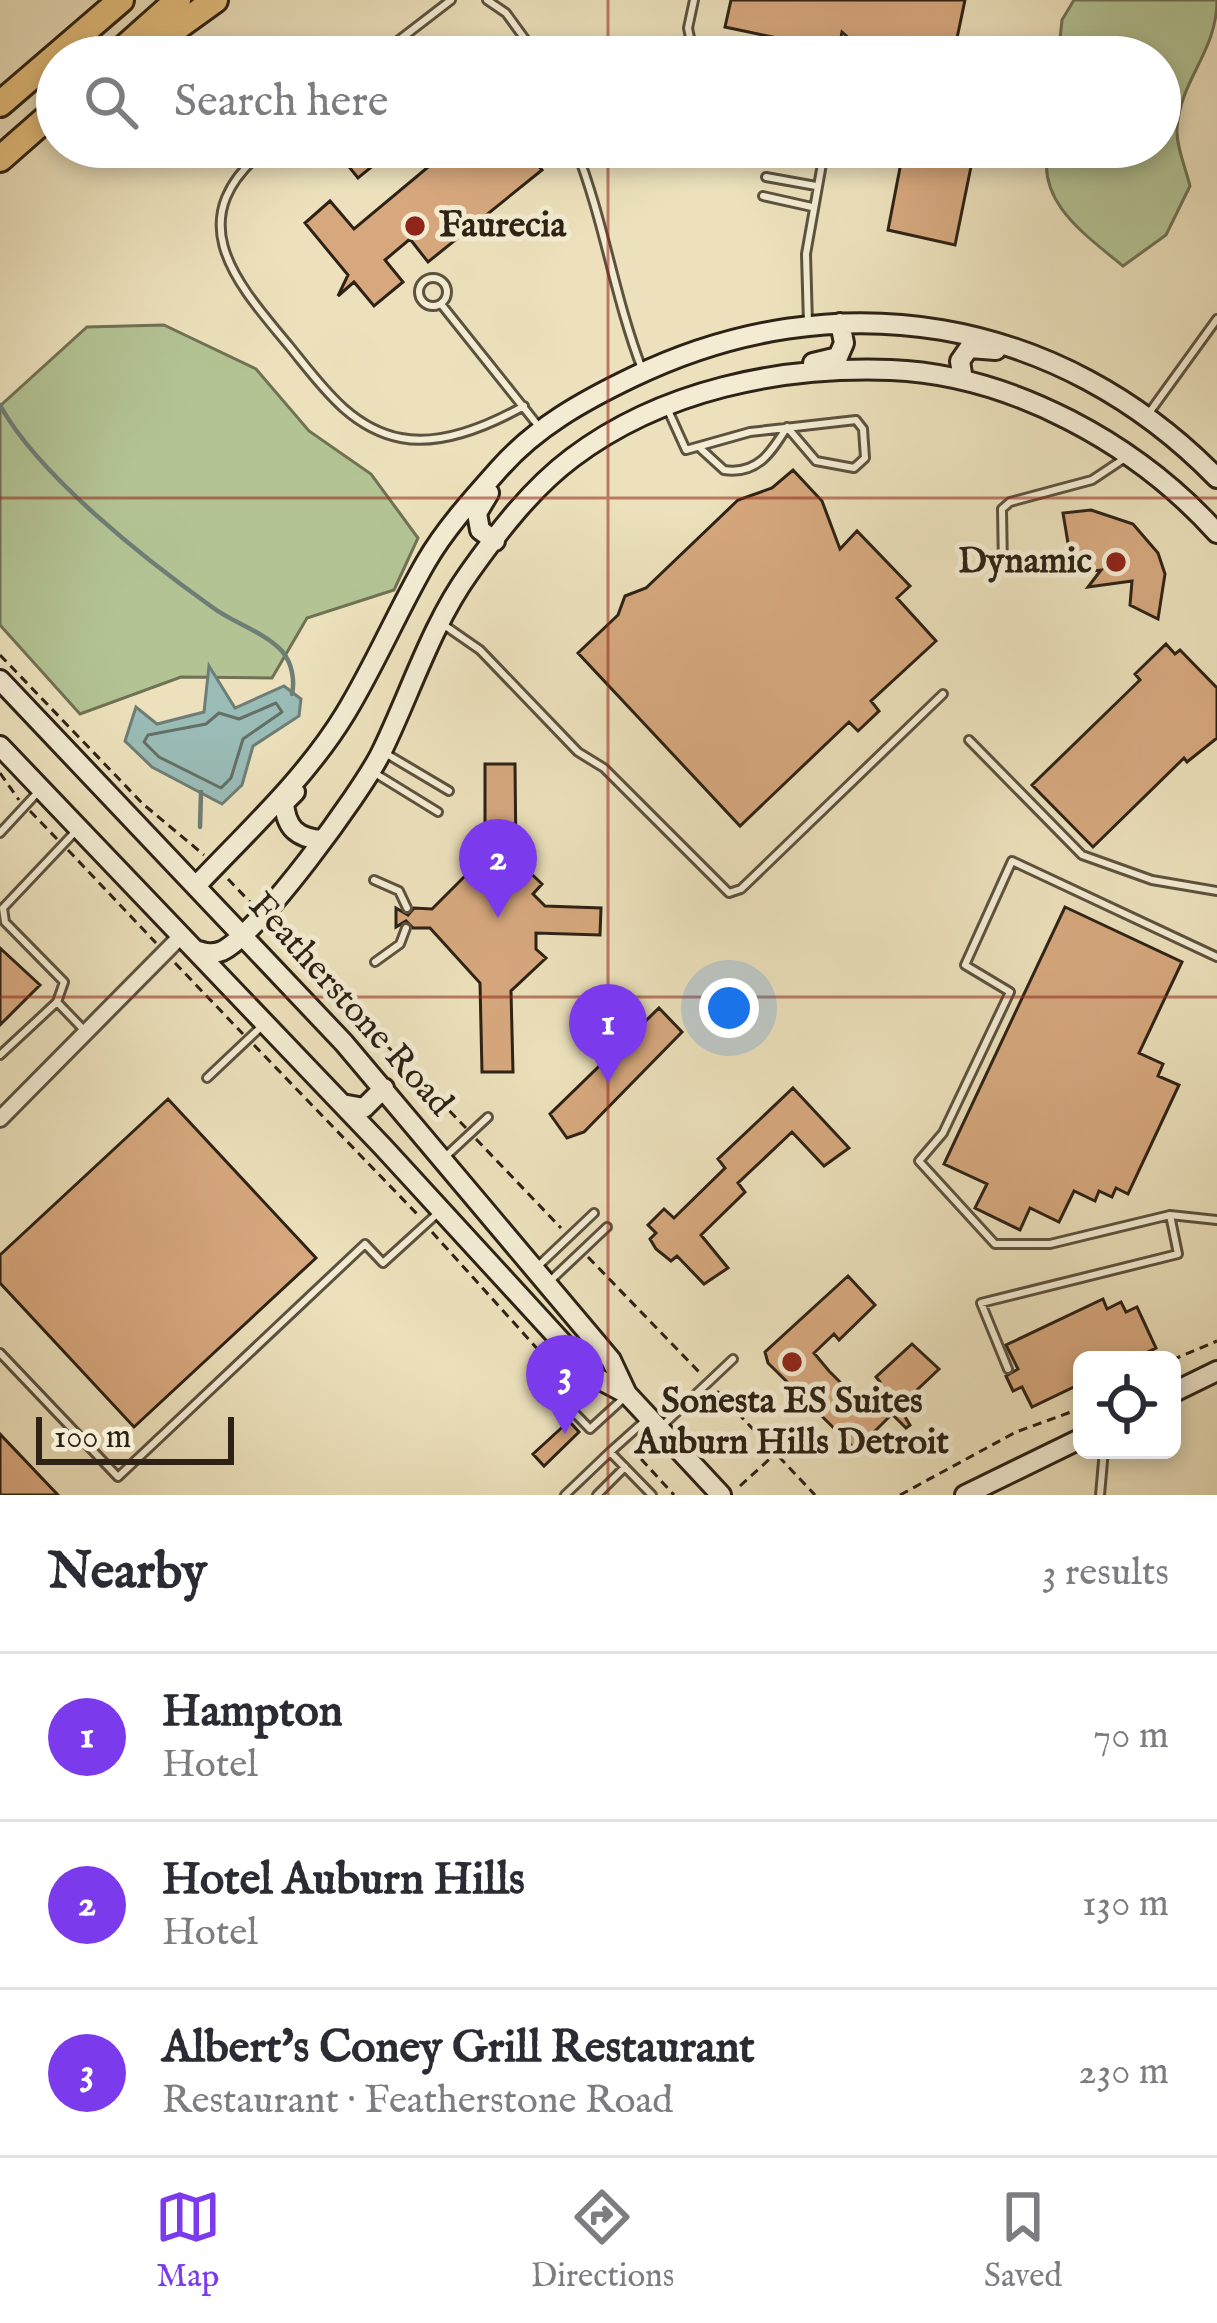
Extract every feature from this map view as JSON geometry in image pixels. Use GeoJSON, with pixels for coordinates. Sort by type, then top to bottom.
{"type":"FeatureCollection","features":[{"type":"Feature","properties":{"kind":"highway"},"geometry":{"type":"LineString","coordinates":[[85,31],[100,0]]}},
{"type":"Feature","properties":{"kind":"highway"},"geometry":{"type":"LineString","coordinates":[[79,36],[121,0]]}},
{"type":"Feature","properties":{"kind":"highway"},"geometry":{"type":"LineString","coordinates":[[138,36],[178,0]]}},
{"type":"Feature","properties":{"kind":"highway"},"geometry":{"type":"LineString","coordinates":[[165,36],[215,0]]}},
{"type":"Feature","properties":{"kind":"highway"},"geometry":{"type":"LineString","coordinates":[[0,104],[36,73]]}},
{"type":"Feature","properties":{"kind":"highway"},"geometry":{"type":"LineString","coordinates":[[0,159],[36,128]]}},
{"type":"Feature","properties":{"kind":"street"},"geometry":{"type":"LineString","coordinates":[[322,840],[296,833],[285,819],[284,803],[307,780],[428,558],[501,466],[540,429],[643,372],[736,337],[808,323],[941,327],[997,340],[1052,364],[1147,416],[1217,478]]}},
{"type":"Feature","properties":{"kind":"street"},"geometry":{"type":"LineString","coordinates":[[0,1119],[86,1032],[188,943],[220,951],[242,934],[322,840],[370,770],[466,576],[533,493],[572,458],[666,405],[763,370],[838,357],[844,344],[840,323]]}},
{"type":"Feature","properties":{"kind":"street"},"geometry":{"type":"LineString","coordinates":[[963,380],[960,361],[969,348],[984,346],[1052,364]]}},
{"type":"Feature","properties":{"kind":"street"},"geometry":{"type":"LineString","coordinates":[[734,383],[857,369],[963,380],[1075,423],[1217,523]]}},
{"type":"Feature","properties":{"kind":"street"},"geometry":{"type":"LineString","coordinates":[[494,541],[479,530],[477,513],[540,429]]}},
{"type":"Feature","properties":{"kind":"street"},"geometry":{"type":"LineString","coordinates":[[1190,503],[1217,533]]}},
{"type":"Feature","properties":{"kind":"street","name":"Featherstone Road"},"geometry":{"type":"LineString","coordinates":[[0,680],[384,1088],[611,1360],[627,1394],[721,1495]]}},
{"type":"Feature","properties":{"kind":"street"},"geometry":{"type":"LineString","coordinates":[[196,886],[316,756],[343,718]]}},
{"type":"Feature","properties":{"kind":"street","name":"Featherstone Road"},"geometry":{"type":"LineString","coordinates":[[0,746],[342,1104],[593,1376],[627,1394]]}},
{"type":"Feature","properties":{"kind":"street"},"geometry":{"type":"LineString","coordinates":[[342,1104],[364,1108],[384,1088]]}},
{"type":"Feature","properties":{"kind":"street"},"geometry":{"type":"LineString","coordinates":[[1181,1389],[1217,1371]]}},
{"type":"Feature","properties":{"kind":"street"},"geometry":{"type":"LineString","coordinates":[[965,1495],[1073,1442]]}},
{"type":"Feature","properties":{"kind":"lane"},"geometry":{"type":"LineString","coordinates":[[404,36],[451,0]]}},
{"type":"Feature","properties":{"kind":"lane"},"geometry":{"type":"LineString","coordinates":[[487,0],[506,13],[523,36]]}},
{"type":"Feature","properties":{"kind":"lane"},"geometry":{"type":"LineString","coordinates":[[690,36],[694,0]]}},
{"type":"Feature","properties":{"kind":"lane"},"geometry":{"type":"LineString","coordinates":[[246,168],[235,179],[220,217],[228,268],[331,398],[380,432],[407,440],[466,431],[524,406]]}},
{"type":"Feature","properties":{"kind":"lane"},"geometry":{"type":"LineString","coordinates":[[583,168],[599,211],[612,281],[643,372]]}},
{"type":"Feature","properties":{"kind":"lane"},"geometry":{"type":"LineString","coordinates":[[808,323],[806,263],[820,168]]}},
{"type":"Feature","properties":{"kind":"lane"},"geometry":{"type":"LineString","coordinates":[[766,177],[816,185]]}},
{"type":"Feature","properties":{"kind":"lane"},"geometry":{"type":"LineString","coordinates":[[763,196],[812,208]]}},
{"type":"Feature","properties":{"kind":"lane"},"geometry":{"type":"LineString","coordinates":[[442,304],[444,284],[424,281],[422,301],[442,304],[540,429]]}},
{"type":"Feature","properties":{"kind":"lane"},"geometry":{"type":"LineString","coordinates":[[1147,416],[1217,319]]}},
{"type":"Feature","properties":{"kind":"lane"},"geometry":{"type":"LineString","coordinates":[[666,405],[686,450],[749,432],[788,427],[856,420],[863,429],[865,458],[854,468],[816,461],[788,427]]}},
{"type":"Feature","properties":{"kind":"lane"},"geometry":{"type":"LineString","coordinates":[[701,449],[724,470],[748,470],[764,460],[788,427]]}},
{"type":"Feature","properties":{"kind":"lane"},"geometry":{"type":"LineString","coordinates":[[1003,568],[999,518],[1010,502],[1092,480],[1128,456]]}},
{"type":"Feature","properties":{"kind":"lane"},"geometry":{"type":"LineString","coordinates":[[442,624],[480,650],[578,752],[604,768],[719,888],[730,892],[741,890],[943,694]]}},
{"type":"Feature","properties":{"kind":"lane"},"geometry":{"type":"LineString","coordinates":[[969,740],[1082,855],[1152,880],[1217,891]]}},
{"type":"Feature","properties":{"kind":"lane"},"geometry":{"type":"LineString","coordinates":[[382,751],[449,791]]}},
{"type":"Feature","properties":{"kind":"lane"},"geometry":{"type":"LineString","coordinates":[[370,770],[438,812]]}},
{"type":"Feature","properties":{"kind":"lane"},"geometry":{"type":"LineString","coordinates":[[0,833],[40,789]]}},
{"type":"Feature","properties":{"kind":"lane"},"geometry":{"type":"LineString","coordinates":[[0,1054],[57,1002],[64,982],[1,917],[31,876],[79,829]]}},
{"type":"Feature","properties":{"kind":"lane"},"geometry":{"type":"LineString","coordinates":[[1217,957],[1012,861],[965,965],[1005,984],[1010,992],[943,1133],[919,1161],[995,1244],[1050,1244],[1170,1216],[1217,1220]]}},
{"type":"Feature","properties":{"kind":"lane"},"geometry":{"type":"LineString","coordinates":[[374,880],[399,891],[407,908]]}},
{"type":"Feature","properties":{"kind":"lane"},"geometry":{"type":"LineString","coordinates":[[375,962],[400,944],[406,928]]}},
{"type":"Feature","properties":{"kind":"lane"},"geometry":{"type":"LineString","coordinates":[[57,1002],[86,1032]]}},
{"type":"Feature","properties":{"kind":"lane"},"geometry":{"type":"LineString","coordinates":[[207,1078],[265,1023]]}},
{"type":"Feature","properties":{"kind":"lane"},"geometry":{"type":"LineString","coordinates":[[445,1157],[488,1117]]}},
{"type":"Feature","properties":{"kind":"lane"},"geometry":{"type":"LineString","coordinates":[[0,1353],[118,1478],[365,1244],[383,1263],[441,1210]]}},
{"type":"Feature","properties":{"kind":"lane"},"geometry":{"type":"LineString","coordinates":[[542,1276],[594,1214]]}},
{"type":"Feature","properties":{"kind":"lane"},"geometry":{"type":"LineString","coordinates":[[1008,1369],[981,1304],[1178,1254],[1170,1216]]}},
{"type":"Feature","properties":{"kind":"lane"},"geometry":{"type":"LineString","coordinates":[[542,1276],[607,1227]]}},
{"type":"Feature","properties":{"kind":"lane"},"geometry":{"type":"LineString","coordinates":[[565,1495],[610,1452],[733,1359]]}},
{"type":"Feature","properties":{"kind":"lane"},"geometry":{"type":"LineString","coordinates":[[593,1376],[566,1403],[590,1429],[627,1394]]}},
{"type":"Feature","properties":{"kind":"lane"},"geometry":{"type":"LineString","coordinates":[[610,1452],[652,1495]]}},
{"type":"Feature","properties":{"kind":"lane"},"geometry":{"type":"LineString","coordinates":[[1100,1495],[1103,1459]]}},
{"type":"Feature","properties":{"kind":"lane"},"geometry":{"type":"LineString","coordinates":[[603,1493],[625,1467]]}},
{"type":"Feature","properties":{"kind":"path"},"geometry":{"type":"LineString","coordinates":[[0,655],[143,804],[208,859]]}},
{"type":"Feature","properties":{"kind":"path"},"geometry":{"type":"LineString","coordinates":[[0,773],[15,795]]}},
{"type":"Feature","properties":{"kind":"path"},"geometry":{"type":"LineString","coordinates":[[34,815],[55,836]]}},
{"type":"Feature","properties":{"kind":"path"},"geometry":{"type":"LineString","coordinates":[[70,853],[151,938]]}},
{"type":"Feature","properties":{"kind":"path"},"geometry":{"type":"LineString","coordinates":[[222,873],[255,907]]}},
{"type":"Feature","properties":{"kind":"path"},"geometry":{"type":"LineString","coordinates":[[268,921],[466,1129]]}},
{"type":"Feature","properties":{"kind":"path"},"geometry":{"type":"LineString","coordinates":[[178,965],[239,1030]]}},
{"type":"Feature","properties":{"kind":"path"},"geometry":{"type":"LineString","coordinates":[[259,1050],[417,1214]]}},
{"type":"Feature","properties":{"kind":"path"},"geometry":{"type":"LineString","coordinates":[[476,1139],[566,1233]]}},
{"type":"Feature","properties":{"kind":"path"},"geometry":{"type":"LineString","coordinates":[[434,1234],[519,1322],[571,1386]]}},
{"type":"Feature","properties":{"kind":"path"},"geometry":{"type":"LineString","coordinates":[[587,1256],[701,1375]]}},
{"type":"Feature","properties":{"kind":"path"},"geometry":{"type":"LineString","coordinates":[[1181,1356],[1217,1341]]}},
{"type":"Feature","properties":{"kind":"path"},"geometry":{"type":"LineString","coordinates":[[716,1391],[815,1495]]}},
{"type":"Feature","properties":{"kind":"path"},"geometry":{"type":"LineString","coordinates":[[901,1495],[1016,1432],[1073,1411]]}},
{"type":"Feature","properties":{"kind":"path"},"geometry":{"type":"LineString","coordinates":[[740,1486],[785,1444]]}},
{"type":"Feature","properties":{"kind":"path"},"geometry":{"type":"LineString","coordinates":[[632,1449],[674,1495]]}},
{"type":"Feature","properties":{"kind":"green space"},"geometry":{"type":"Polygon","coordinates":[[[1074,0],[1217,0],[1211,35],[1181,108],[1181,36],[1060,36],[1062,20],[1074,0]]]}},
{"type":"Feature","properties":{"kind":"green space"},"geometry":{"type":"Polygon","coordinates":[[[1181,154],[1190,186],[1166,235],[1123,266],[1067,216],[1049,184],[1046,168],[1181,168],[1181,154]]]}},
{"type":"Feature","properties":{"kind":"green space"},"geometry":{"type":"Polygon","coordinates":[[[164,325],[256,369],[309,431],[371,474],[418,538],[394,590],[307,618],[272,678],[181,677],[80,714],[0,625],[0,406],[87,327],[164,325]]]}},
{"type":"Feature","properties":{"kind":"water"},"geometry":{"type":"Polygon","coordinates":[[[209,666],[235,708],[284,686],[301,699],[299,716],[253,746],[242,785],[222,804],[152,767],[125,741],[136,707],[157,724],[204,712],[209,666]]]}},
{"type":"Feature","properties":{"kind":"building"},"geometry":{"type":"Polygon","coordinates":[[[731,0],[965,0],[957,36],[846,36],[842,32],[841,36],[767,36],[725,27],[731,0]]]}},
{"type":"Feature","properties":{"kind":"building"},"geometry":{"type":"Polygon","coordinates":[[[350,168],[370,168],[358,178],[350,168]]]}},
{"type":"Feature","properties":{"kind":"building","name":"Faurecia"},"geometry":{"type":"Polygon","coordinates":[[[427,168],[542,170],[428,262],[410,239],[385,260],[403,282],[374,306],[354,282],[338,296],[348,275],[305,223],[330,201],[354,229],[427,168]]]}},
{"type":"Feature","properties":{"kind":"building"},"geometry":{"type":"Polygon","coordinates":[[[900,168],[971,168],[955,245],[888,230],[900,168]]]}},
{"type":"Feature","properties":{"kind":"building"},"geometry":{"type":"Polygon","coordinates":[[[793,470],[822,501],[840,549],[857,531],[910,586],[897,598],[936,641],[871,701],[879,711],[858,731],[849,722],[740,826],[578,653],[618,615],[625,596],[646,588],[738,500],[772,488],[793,470]]]}},
{"type":"Feature","properties":{"kind":"building","name":"Dynamic"},"geometry":{"type":"Polygon","coordinates":[[[1091,510],[1133,524],[1158,553],[1165,574],[1158,619],[1130,605],[1132,581],[1088,587],[1101,570],[1073,573],[1063,513],[1091,510]]]}},
{"type":"Feature","properties":{"kind":"building"},"geometry":{"type":"Polygon","coordinates":[[[1166,644],[1175,654],[1180,650],[1217,688],[1217,738],[1187,762],[1184,758],[1093,847],[1032,785],[1140,680],[1135,674],[1166,644]]]}},
{"type":"Feature","properties":{"kind":"building"},"geometry":{"type":"Polygon","coordinates":[[[485,764],[515,764],[516,859],[542,884],[533,894],[545,906],[601,908],[600,935],[536,933],[536,949],[546,958],[511,991],[513,1072],[482,1072],[480,983],[430,928],[413,928],[406,921],[396,927],[396,908],[408,915],[414,908],[432,909],[485,856],[485,764]]]}},
{"type":"Feature","properties":{"kind":"building"},"geometry":{"type":"Polygon","coordinates":[[[1065,907],[1182,962],[1139,1053],[1163,1064],[1158,1076],[1179,1085],[1128,1194],[1116,1188],[1112,1197],[1099,1191],[1095,1201],[1074,1191],[1059,1222],[1030,1208],[1020,1230],[975,1208],[987,1184],[944,1164],[1065,907]]]}},
{"type":"Feature","properties":{"kind":"building"},"geometry":{"type":"Polygon","coordinates":[[[0,948],[40,985],[0,1025],[0,948]]]}},
{"type":"Feature","properties":{"kind":"building"},"geometry":{"type":"Polygon","coordinates":[[[659,1008],[682,1032],[584,1132],[567,1138],[550,1114],[659,1008]]]}},
{"type":"Feature","properties":{"kind":"building"},"geometry":{"type":"Polygon","coordinates":[[[793,1088],[849,1148],[824,1166],[792,1132],[738,1183],[745,1192],[701,1235],[728,1268],[704,1284],[677,1256],[671,1261],[656,1249],[650,1239],[656,1233],[648,1225],[664,1209],[674,1218],[725,1168],[718,1159],[793,1088]]]}},
{"type":"Feature","properties":{"kind":"building"},"geometry":{"type":"Polygon","coordinates":[[[168,1099],[316,1258],[134,1427],[0,1283],[0,1255],[168,1099]]]}},
{"type":"Feature","properties":{"kind":"building","name":"Sonesta ES Suites Auburn Hills Detroit"},"geometry":{"type":"Polygon","coordinates":[[[848,1276],[875,1305],[839,1340],[834,1334],[814,1353],[829,1371],[860,1402],[880,1382],[876,1377],[912,1344],[939,1369],[899,1407],[910,1425],[906,1428],[892,1414],[856,1450],[768,1363],[765,1352],[848,1276]]]}},
{"type":"Feature","properties":{"kind":"building"},"geometry":{"type":"Polygon","coordinates":[[[1103,1299],[1107,1309],[1121,1302],[1126,1312],[1137,1307],[1156,1348],[1073,1351],[1073,1387],[1032,1407],[1022,1387],[1013,1391],[1006,1376],[1018,1369],[1006,1345],[1103,1299]]]}},
{"type":"Feature","properties":{"kind":"building"},"geometry":{"type":"Polygon","coordinates":[[[569,1421],[579,1432],[544,1466],[533,1454],[569,1421]]]}},
{"type":"Feature","properties":{"kind":"building"},"geometry":{"type":"Polygon","coordinates":[[[0,1434],[58,1495],[0,1495],[0,1434]]]}},
{"type":"Feature","properties":{"kind":"waterway"},"geometry":{"type":"LineString","coordinates":[[0,405],[40,459],[96,515],[220,613],[282,651],[292,672],[292,694]]}},
{"type":"Feature","properties":{"kind":"waterway"},"geometry":{"type":"LineString","coordinates":[[200,827],[201,792]]}},
{"type":"Feature","properties":{"kind":"place","name":"Faurecia"},"geometry":{"type":"Point","coordinates":[415,226]}},
{"type":"Feature","properties":{"kind":"place","name":"Dynamic"},"geometry":{"type":"Point","coordinates":[1116,562]}},
{"type":"Feature","properties":{"kind":"place","name":"Hotel Auburn Hills"},"geometry":{"type":"Point","coordinates":[498,918]}},
{"type":"Feature","properties":{"kind":"place","name":"Hampton"},"geometry":{"type":"Point","coordinates":[608,1083]}},
{"type":"Feature","properties":{"kind":"place","name":"Sonesta ES Suites Auburn Hills Detroit"},"geometry":{"type":"Point","coordinates":[792,1362]}},
{"type":"Feature","properties":{"kind":"place","name":"Albert's Coney Grill Restaurant"},"geometry":{"type":"Point","coordinates":[565,1434]}}]}
